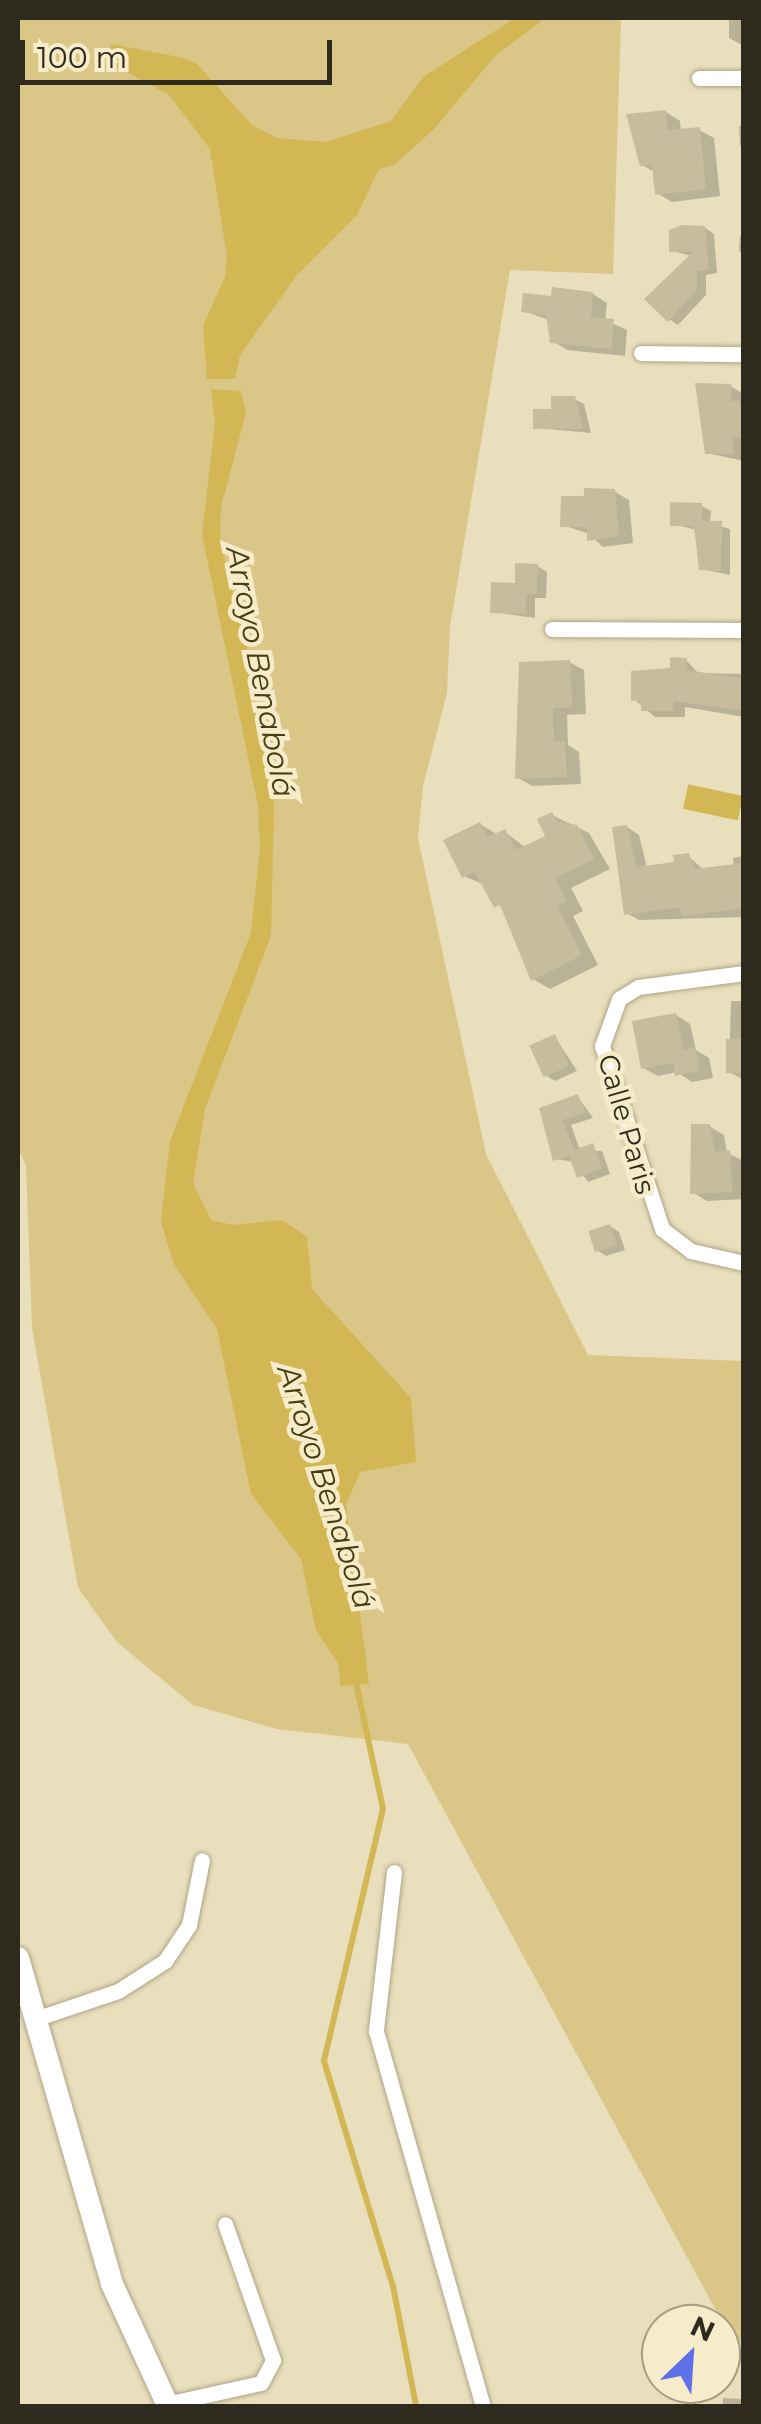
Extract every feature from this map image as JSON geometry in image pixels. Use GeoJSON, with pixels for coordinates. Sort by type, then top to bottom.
{"type":"FeatureCollection","features":[{"type":"Feature","properties":{"kind":"street"},"geometry":{"type":"LineString","coordinates":[[699,78],[744,78]]}},
{"type":"Feature","properties":{"kind":"street"},"geometry":{"type":"LineString","coordinates":[[642,353],[744,354]]}},
{"type":"Feature","properties":{"kind":"street"},"geometry":{"type":"LineString","coordinates":[[552,629],[744,630]]}},
{"type":"Feature","properties":{"kind":"street","name":"Calle Paris"},"geometry":{"type":"LineString","coordinates":[[744,974],[638,987],[619,1000],[602,1046],[662,1228],[691,1251],[744,1264]]}},
{"type":"Feature","properties":{"kind":"street"},"geometry":{"type":"LineString","coordinates":[[35,2019],[118,1990],[165,1961],[189,1925],[202,1860]]}},
{"type":"Feature","properties":{"kind":"street"},"geometry":{"type":"LineString","coordinates":[[394,1872],[376,2031],[483,2406]]}},
{"type":"Feature","properties":{"kind":"street"},"geometry":{"type":"LineString","coordinates":[[19,1968],[112,2284],[167,2405],[261,2383],[273,2360],[225,2224]]}},
{"type":"Feature","properties":{"kind":"shaded area"},"geometry":{"type":"Polygon","coordinates":[[[18,18],[621,18],[613,274],[510,270],[450,626],[447,693],[423,786],[418,838],[486,1154],[588,1355],[743,1361],[743,2342],[741,2304],[713,2304],[408,1744],[277,1729],[193,1705],[117,1642],[78,1588],[32,1328],[26,1165],[18,1149],[18,18]]]}},
{"type":"Feature","properties":{"kind":"water"},"geometry":{"type":"Polygon","coordinates":[[[515,18],[546,18],[496,55],[433,130],[394,165],[379,169],[357,215],[297,275],[240,355],[235,379],[207,379],[203,325],[225,277],[227,257],[210,149],[169,95],[111,64],[111,44],[184,58],[197,64],[252,125],[277,138],[326,142],[391,121],[423,77],[515,18]]]}},
{"type":"Feature","properties":{"kind":"water"},"geometry":{"type":"Polygon","coordinates":[[[211,389],[241,391],[246,413],[221,507],[220,541],[254,676],[274,806],[271,936],[205,1109],[193,1183],[211,1220],[233,1225],[282,1220],[307,1237],[312,1289],[411,1398],[416,1462],[360,1472],[346,1505],[369,1684],[340,1686],[339,1665],[316,1630],[301,1559],[251,1494],[217,1329],[174,1264],[161,1222],[170,1141],[251,933],[260,848],[258,806],[202,534],[215,423],[211,389]]]}},
{"type":"Feature","properties":{"kind":"water"},"geometry":{"type":"Polygon","coordinates":[[[688,784],[743,796],[738,820],[683,809],[688,784]]]}},
{"type":"Feature","properties":{"kind":"building"},"geometry":{"type":"Polygon","coordinates":[[[666,110],[668,130],[700,127],[706,189],[655,195],[652,165],[640,166],[626,114],[666,110]]]}},
{"type":"Feature","properties":{"kind":"building"},"geometry":{"type":"Polygon","coordinates":[[[682,225],[705,226],[709,269],[697,271],[697,289],[668,322],[644,299],[693,252],[669,252],[669,230],[682,225]]]}},
{"type":"Feature","properties":{"kind":"building"},"geometry":{"type":"Polygon","coordinates":[[[552,287],[593,292],[591,317],[614,319],[611,349],[550,343],[546,315],[521,312],[523,293],[551,296],[552,287]]]}},
{"type":"Feature","properties":{"kind":"building"},"geometry":{"type":"Polygon","coordinates":[[[695,383],[731,384],[731,401],[739,401],[744,418],[744,438],[733,438],[733,454],[705,454],[695,383]]]}},
{"type":"Feature","properties":{"kind":"building"},"geometry":{"type":"Polygon","coordinates":[[[551,396],[575,396],[583,429],[533,429],[533,409],[551,409],[551,396]]]}},
{"type":"Feature","properties":{"kind":"building"},"geometry":{"type":"Polygon","coordinates":[[[584,488],[615,489],[619,536],[587,541],[587,527],[560,527],[561,496],[584,496],[584,488]]]}},
{"type":"Feature","properties":{"kind":"building"},"geometry":{"type":"Polygon","coordinates":[[[670,502],[702,503],[702,521],[722,521],[721,571],[699,570],[694,526],[670,526],[670,502]]]}},
{"type":"Feature","properties":{"kind":"building"},"geometry":{"type":"Polygon","coordinates":[[[515,563],[538,564],[537,594],[526,594],[526,614],[490,613],[491,582],[515,583],[515,563]]]}},
{"type":"Feature","properties":{"kind":"building"},"geometry":{"type":"Polygon","coordinates":[[[670,657],[687,658],[687,670],[744,679],[744,711],[674,701],[673,711],[641,711],[641,701],[631,701],[631,671],[670,668],[670,657]]]}},
{"type":"Feature","properties":{"kind":"building"},"geometry":{"type":"Polygon","coordinates":[[[570,660],[572,707],[553,708],[554,742],[565,741],[567,777],[515,779],[519,662],[570,660]]]}},
{"type":"Feature","properties":{"kind":"building"},"geometry":{"type":"Polygon","coordinates":[[[552,812],[557,821],[577,825],[594,859],[555,878],[567,901],[557,906],[582,955],[531,981],[500,905],[494,908],[475,872],[462,878],[443,840],[480,822],[488,837],[505,829],[516,850],[545,836],[537,819],[552,812]]]}},
{"type":"Feature","properties":{"kind":"building"},"geometry":{"type":"Polygon","coordinates":[[[627,825],[637,867],[674,862],[673,855],[689,853],[694,869],[744,863],[744,908],[682,916],[680,907],[624,915],[612,827],[627,825]]]}},
{"type":"Feature","properties":{"kind":"building"},"geometry":{"type":"Polygon","coordinates":[[[676,1013],[684,1050],[695,1047],[700,1071],[675,1076],[673,1063],[641,1069],[632,1021],[676,1013]]]}},
{"type":"Feature","properties":{"kind":"building"},"geometry":{"type":"Polygon","coordinates":[[[555,1034],[569,1066],[544,1077],[529,1045],[555,1034]]]}},
{"type":"Feature","properties":{"kind":"building"},"geometry":{"type":"Polygon","coordinates":[[[726,1039],[744,1039],[744,1073],[726,1073],[726,1039]]]}},
{"type":"Feature","properties":{"kind":"building"},"geometry":{"type":"Polygon","coordinates":[[[578,1094],[585,1113],[563,1120],[574,1150],[593,1143],[602,1169],[577,1178],[569,1156],[553,1161],[539,1108],[578,1094]]]}},
{"type":"Feature","properties":{"kind":"building"},"geometry":{"type":"Polygon","coordinates":[[[691,1124],[710,1124],[715,1152],[730,1150],[732,1192],[690,1194],[691,1124]]]}},
{"type":"Feature","properties":{"kind":"building"},"geometry":{"type":"Polygon","coordinates":[[[610,1224],[617,1245],[595,1252],[588,1231],[610,1224]]]}},
{"type":"Feature","properties":{"kind":"waterway","name":"Arroyo Benabolá"},"geometry":{"type":"LineString","coordinates":[[355,1678],[383,1809],[324,2061],[393,2286],[416,2406]]}}]}
